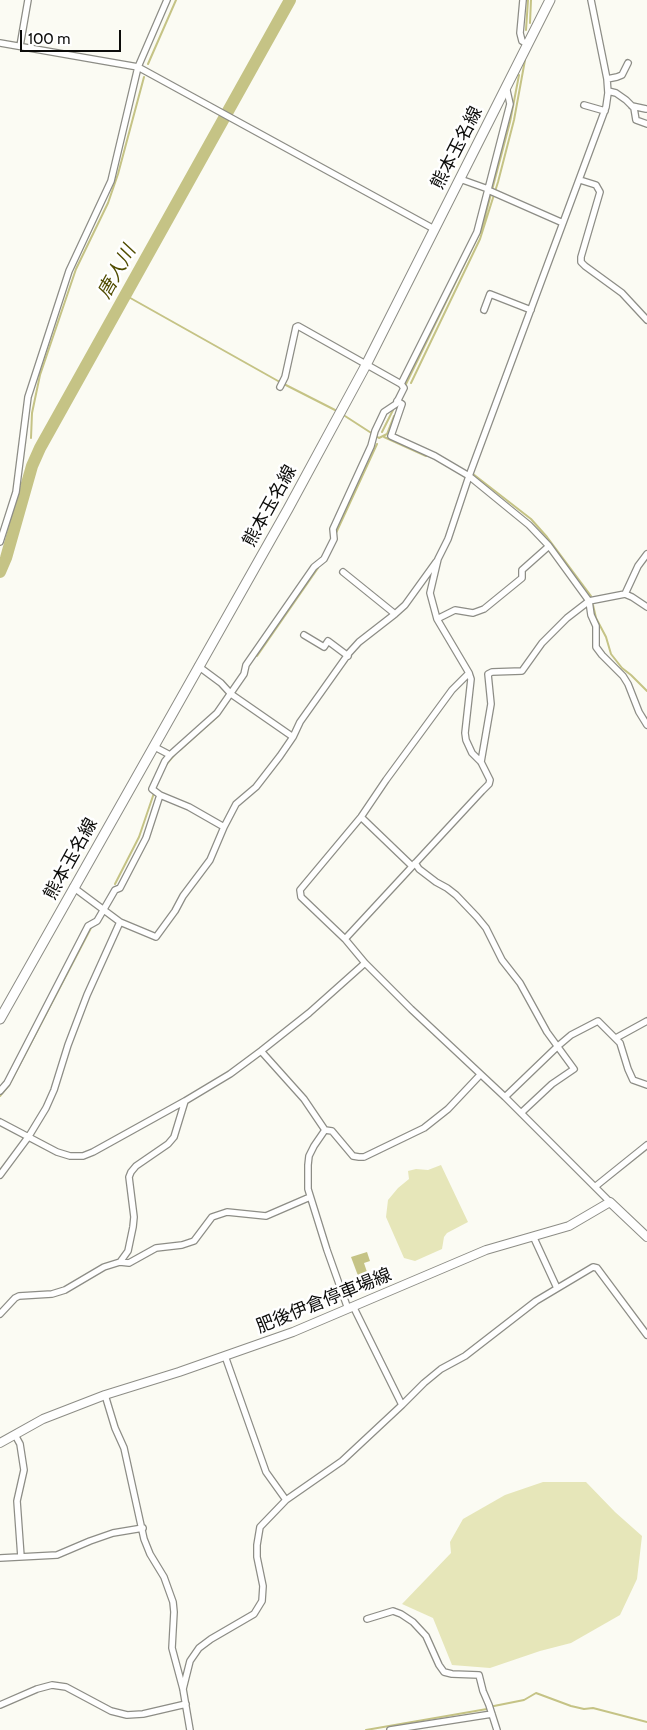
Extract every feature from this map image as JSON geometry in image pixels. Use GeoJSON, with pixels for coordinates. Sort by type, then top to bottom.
{"type":"FeatureCollection","features":[{"type":"Feature","properties":{"kind":"main road","name":"熊本玉名線"},"geometry":{"type":"LineString","coordinates":[[0,1019],[288,509],[366,365],[404,293],[434,229],[550,0]]}},
{"type":"Feature","properties":{"kind":"main road"},"geometry":{"type":"LineString","coordinates":[[610,1202],[646,1234]]}},
{"type":"Feature","properties":{"kind":"main road","name":"肥後伊倉停車場線"},"geometry":{"type":"LineString","coordinates":[[0,1443],[43,1420],[105,1395],[293,1332],[486,1250],[569,1226],[610,1202]]}},
{"type":"Feature","properties":{"kind":"street"},"geometry":{"type":"LineString","coordinates":[[20,46],[28,0]]}},
{"type":"Feature","properties":{"kind":"street"},"geometry":{"type":"LineString","coordinates":[[0,542],[16,492],[28,397],[69,271],[111,181],[138,67],[167,0]]}},
{"type":"Feature","properties":{"kind":"street"},"geometry":{"type":"LineString","coordinates":[[523,0],[520,33],[522,40],[527,44]]}},
{"type":"Feature","properties":{"kind":"street"},"geometry":{"type":"LineString","coordinates":[[73,887],[120,922],[156,937],[210,860],[236,804],[256,787],[293,737],[300,722],[359,642],[395,614],[438,559],[448,538],[469,476],[605,111],[608,91],[607,79],[591,0]]}},
{"type":"Feature","properties":{"kind":"street"},"geometry":{"type":"LineString","coordinates":[[0,43],[138,67],[434,229]]}},
{"type":"Feature","properties":{"kind":"street"},"geometry":{"type":"LineString","coordinates":[[607,79],[622,75],[628,62]]}},
{"type":"Feature","properties":{"kind":"street"},"geometry":{"type":"LineString","coordinates":[[401,384],[477,232],[490,191],[510,104],[506,86]]}},
{"type":"Feature","properties":{"kind":"street"},"geometry":{"type":"LineString","coordinates":[[608,91],[621,97],[632,106],[646,109]]}},
{"type":"Feature","properties":{"kind":"street"},"geometry":{"type":"LineString","coordinates":[[584,105],[605,111]]}},
{"type":"Feature","properties":{"kind":"street"},"geometry":{"type":"LineString","coordinates":[[632,106],[636,120],[647,124]]}},
{"type":"Feature","properties":{"kind":"street"},"geometry":{"type":"LineString","coordinates":[[460,179],[564,223]]}},
{"type":"Feature","properties":{"kind":"street"},"geometry":{"type":"LineString","coordinates":[[580,180],[596,185],[600,192],[581,257],[582,262],[622,293],[647,320]]}},
{"type":"Feature","properties":{"kind":"street"},"geometry":{"type":"LineString","coordinates":[[484,310],[490,294],[531,310]]}},
{"type":"Feature","properties":{"kind":"street"},"geometry":{"type":"LineString","coordinates":[[224,827],[152,789],[170,754],[209,722],[231,694],[244,674],[246,665],[314,566],[324,559],[334,539],[333,529],[371,446],[384,412],[396,404],[404,388],[401,384],[298,326],[296,327],[282,384]]}},
{"type":"Feature","properties":{"kind":"street"},"geometry":{"type":"LineString","coordinates":[[398,401],[402,404],[391,436],[435,456],[469,476],[529,525],[549,546],[589,601],[591,616],[596,626],[596,647],[602,656],[623,676],[628,684],[638,712],[647,725]]}},
{"type":"Feature","properties":{"kind":"street"},"geometry":{"type":"LineString","coordinates":[[437,619],[455,610],[472,613],[484,610],[522,578],[522,570],[549,546]]}},
{"type":"Feature","properties":{"kind":"street"},"geometry":{"type":"LineString","coordinates":[[625,594],[638,566],[647,554]]}},
{"type":"Feature","properties":{"kind":"street"},"geometry":{"type":"LineString","coordinates":[[345,939],[489,784],[488,775],[481,762],[472,753],[466,740],[465,733],[471,679],[437,619],[430,592],[438,559]]}},
{"type":"Feature","properties":{"kind":"street"},"geometry":{"type":"LineString","coordinates":[[343,572],[395,614]]}},
{"type":"Feature","properties":{"kind":"street"},"geometry":{"type":"LineString","coordinates":[[481,762],[491,704],[488,674],[492,672],[522,671],[542,643],[589,601],[625,594],[632,596],[647,607]]}},
{"type":"Feature","properties":{"kind":"street"},"geometry":{"type":"LineString","coordinates":[[304,635],[324,647],[328,641],[348,656]]}},
{"type":"Feature","properties":{"kind":"street"},"geometry":{"type":"LineString","coordinates":[[198,666],[221,683],[231,694],[293,737]]}},
{"type":"Feature","properties":{"kind":"street"},"geometry":{"type":"LineString","coordinates":[[469,673],[452,690],[386,780],[361,818],[300,890],[301,897],[345,939],[365,963],[505,1097],[610,1202]]}},
{"type":"Feature","properties":{"kind":"street"},"geometry":{"type":"LineString","coordinates":[[153,746],[170,754]]}},
{"type":"Feature","properties":{"kind":"street"},"geometry":{"type":"LineString","coordinates":[[0,1091],[7,1083],[88,926],[97,921],[115,890],[120,888],[146,838],[157,793]]}},
{"type":"Feature","properties":{"kind":"street"},"geometry":{"type":"LineString","coordinates":[[361,818],[419,869],[456,895],[477,917],[486,928],[502,960],[520,983],[548,1032],[574,1069],[552,1084],[521,1113]]}},
{"type":"Feature","properties":{"kind":"street"},"geometry":{"type":"LineString","coordinates":[[0,1175],[29,1136],[46,1108],[87,995],[120,922]]}},
{"type":"Feature","properties":{"kind":"street"},"geometry":{"type":"LineString","coordinates":[[0,1122],[58,1152],[70,1156],[83,1156],[93,1152],[230,1074],[309,1013],[365,963]]}},
{"type":"Feature","properties":{"kind":"street"},"geometry":{"type":"LineString","coordinates":[[616,1038],[647,1021]]}},
{"type":"Feature","properties":{"kind":"street"},"geometry":{"type":"LineString","coordinates":[[505,1097],[571,1035],[598,1022],[620,1043],[632,1080],[647,1085]]}},
{"type":"Feature","properties":{"kind":"street"},"geometry":{"type":"LineString","coordinates":[[261,1051],[304,1099],[326,1130],[332,1131],[353,1156],[358,1157],[424,1128],[448,1109],[480,1075]]}},
{"type":"Feature","properties":{"kind":"street"},"geometry":{"type":"LineString","coordinates":[[120,1262],[128,1251],[133,1227],[134,1217],[129,1177],[131,1172],[136,1166],[168,1144],[174,1137],[185,1101]]}},
{"type":"Feature","properties":{"kind":"street"},"geometry":{"type":"LineString","coordinates":[[326,1130],[314,1146],[310,1156],[308,1166],[310,1197],[350,1308],[402,1405]]}},
{"type":"Feature","properties":{"kind":"street"},"geometry":{"type":"LineString","coordinates":[[596,1186],[647,1145]]}},
{"type":"Feature","properties":{"kind":"street"},"geometry":{"type":"LineString","coordinates":[[0,1314],[19,1296],[52,1294],[65,1290],[104,1267],[120,1262],[129,1263],[156,1248],[182,1245],[194,1241],[210,1218],[219,1214],[227,1212],[266,1216],[310,1197]]}},
{"type":"Feature","properties":{"kind":"street"},"geometry":{"type":"LineString","coordinates":[[533,1236],[557,1288]]}},
{"type":"Feature","properties":{"kind":"street"},"geometry":{"type":"LineString","coordinates":[[183,1689],[190,1661],[199,1648],[254,1614],[262,1601],[263,1586],[257,1557],[260,1527],[286,1500],[342,1461],[441,1369],[465,1356],[557,1288],[594,1267],[597,1268],[647,1335]]}},
{"type":"Feature","properties":{"kind":"street"},"geometry":{"type":"LineString","coordinates":[[225,1356],[266,1472],[286,1500]]}},
{"type":"Feature","properties":{"kind":"street"},"geometry":{"type":"LineString","coordinates":[[105,1395],[115,1428],[124,1448],[148,1546],[164,1576],[173,1602],[172,1648],[183,1689],[190,1730]]}},
{"type":"Feature","properties":{"kind":"street"},"geometry":{"type":"LineString","coordinates":[[15,1435],[20,1444],[24,1470],[17,1501],[21,1557]]}},
{"type":"Feature","properties":{"kind":"street"},"geometry":{"type":"LineString","coordinates":[[0,1558],[58,1555],[113,1533],[143,1528]]}},
{"type":"Feature","properties":{"kind":"street"},"geometry":{"type":"LineString","coordinates":[[367,1618],[393,1611],[413,1622],[426,1636],[444,1672],[479,1675],[497,1730]]}},
{"type":"Feature","properties":{"kind":"street"},"geometry":{"type":"LineString","coordinates":[[0,1705],[37,1689],[52,1686],[66,1687],[111,1711],[127,1715],[143,1714],[186,1704]]}},
{"type":"Feature","properties":{"kind":"street"},"geometry":{"type":"LineString","coordinates":[[390,1730],[492,1714]]}},
{"type":"Feature","properties":{"kind":"green space"},"geometry":{"type":"Polygon","coordinates":[[[441,1165],[468,1222],[447,1233],[444,1237],[442,1249],[415,1261],[404,1258],[386,1217],[388,1200],[409,1179],[408,1171],[416,1169],[428,1170],[441,1165]]]}},
{"type":"Feature","properties":{"kind":"green space"},"geometry":{"type":"Polygon","coordinates":[[[543,1482],[586,1482],[642,1536],[637,1579],[620,1615],[571,1643],[490,1668],[452,1665],[433,1618],[402,1604],[451,1553],[450,1542],[463,1519],[505,1495],[543,1482]]]}},
{"type":"Feature","properties":{"kind":"shaded area"},"geometry":{"type":"Polygon","coordinates":[[[367,1252],[370,1261],[364,1263],[369,1278],[360,1281],[351,1257],[367,1252]]]}},
{"type":"Feature","properties":{"kind":"waterway"},"geometry":{"type":"LineString","coordinates":[[148,64],[176,0]]}},
{"type":"Feature","properties":{"kind":"waterway","name":"唐人川"},"geometry":{"type":"LineString","coordinates":[[0,572],[6,558],[32,466],[40,448],[290,0]]}},
{"type":"Feature","properties":{"kind":"waterway"},"geometry":{"type":"LineString","coordinates":[[526,30],[528,0]]}},
{"type":"Feature","properties":{"kind":"waterway"},"geometry":{"type":"LineString","coordinates":[[530,23],[531,0]]}},
{"type":"Feature","properties":{"kind":"waterway"},"geometry":{"type":"LineString","coordinates":[[411,383],[480,239],[498,182],[514,120],[525,60]]}},
{"type":"Feature","properties":{"kind":"waterway"},"geometry":{"type":"LineString","coordinates":[[406,384],[482,228],[510,122],[519,75]]}},
{"type":"Feature","properties":{"kind":"waterway"},"geometry":{"type":"LineString","coordinates":[[31,438],[32,413],[40,375],[76,269],[108,203],[118,174],[144,77]]}},
{"type":"Feature","properties":{"kind":"waterway"},"geometry":{"type":"LineString","coordinates":[[125,295],[278,381],[335,410]]}},
{"type":"Feature","properties":{"kind":"waterway"},"geometry":{"type":"LineString","coordinates":[[382,432],[393,410]]}},
{"type":"Feature","properties":{"kind":"waterway"},"geometry":{"type":"LineString","coordinates":[[345,416],[379,438],[387,434],[394,416]]}},
{"type":"Feature","properties":{"kind":"waterway"},"geometry":{"type":"LineString","coordinates":[[384,437],[426,456]]}},
{"type":"Feature","properties":{"kind":"waterway"},"geometry":{"type":"LineString","coordinates":[[336,533],[377,444]]}},
{"type":"Feature","properties":{"kind":"waterway"},"geometry":{"type":"LineString","coordinates":[[473,474],[531,519],[547,537],[591,596]]}},
{"type":"Feature","properties":{"kind":"waterway"},"geometry":{"type":"LineString","coordinates":[[257,656],[318,568]]}},
{"type":"Feature","properties":{"kind":"waterway"},"geometry":{"type":"LineString","coordinates":[[593,605],[596,618],[606,637],[611,654],[622,668],[647,691]]}},
{"type":"Feature","properties":{"kind":"waterway"},"geometry":{"type":"LineString","coordinates":[[180,750],[218,716]]}},
{"type":"Feature","properties":{"kind":"waterway"},"geometry":{"type":"LineString","coordinates":[[165,766],[175,754]]}},
{"type":"Feature","properties":{"kind":"waterway"},"geometry":{"type":"LineString","coordinates":[[115,884],[139,837],[154,793]]}},
{"type":"Feature","properties":{"kind":"waterway"},"geometry":{"type":"LineString","coordinates":[[0,1096],[9,1085],[92,926]]}},
{"type":"Feature","properties":{"kind":"waterway"},"geometry":{"type":"LineString","coordinates":[[366,1730],[487,1709],[524,1700],[536,1693],[571,1706],[584,1709],[593,1708],[647,1722]]}}]}
